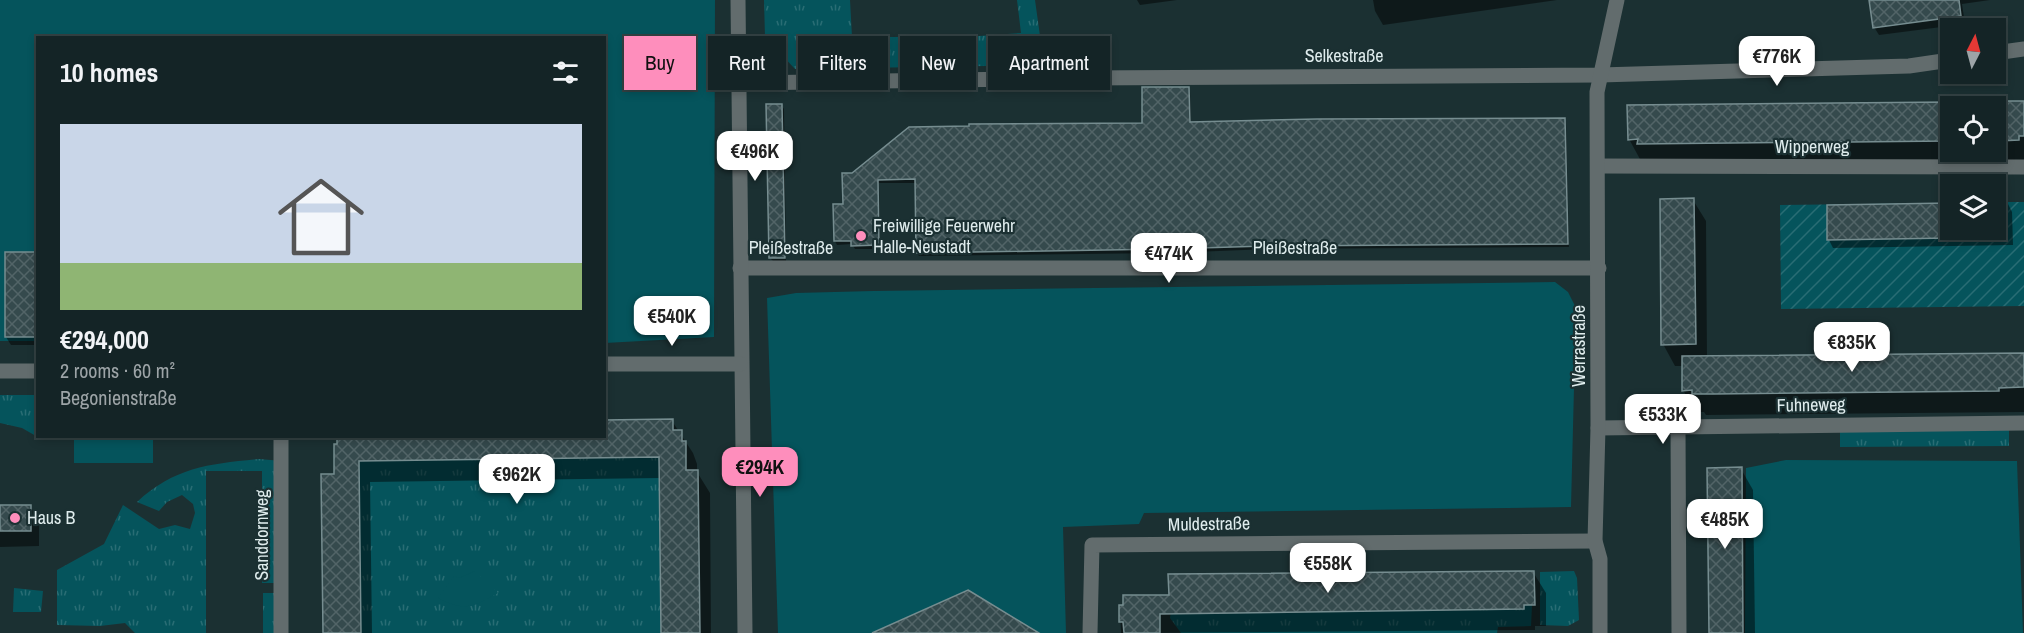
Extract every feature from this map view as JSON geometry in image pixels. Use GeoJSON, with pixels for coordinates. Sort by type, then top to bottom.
{"type":"FeatureCollection","features":[{"type":"Feature","properties":{"kind":"street"},"geometry":{"type":"LineString","coordinates":[[738,0],[738,36]]}},
{"type":"Feature","properties":{"kind":"street","name":"Werrastraße"},"geometry":{"type":"LineString","coordinates":[[1600,633],[1600,559],[1595,541],[1598,428],[1598,92],[1617,0]]}},
{"type":"Feature","properties":{"kind":"street"},"geometry":{"type":"LineString","coordinates":[[2006,51],[2024,49]]}},
{"type":"Feature","properties":{"kind":"street","name":"Selkestraße"},"geometry":{"type":"LineString","coordinates":[[786,82],[1600,75],[1909,66],[1940,61]]}},
{"type":"Feature","properties":{"kind":"street"},"geometry":{"type":"LineString","coordinates":[[738,90],[745,633]]}},
{"type":"Feature","properties":{"kind":"street","name":"Wipperweg"},"geometry":{"type":"LineString","coordinates":[[1599,166],[2024,167]]}},
{"type":"Feature","properties":{"kind":"street","name":"Pleißestraße"},"geometry":{"type":"LineString","coordinates":[[740,268],[1599,268]]}},
{"type":"Feature","properties":{"kind":"street"},"geometry":{"type":"LineString","coordinates":[[606,364],[740,364]]}},
{"type":"Feature","properties":{"kind":"street"},"geometry":{"type":"LineString","coordinates":[[0,371],[36,370]]}},
{"type":"Feature","properties":{"kind":"street","name":"Fuhneweg"},"geometry":{"type":"LineString","coordinates":[[1598,428],[2024,423]]}},
{"type":"Feature","properties":{"kind":"street"},"geometry":{"type":"LineString","coordinates":[[1678,428],[1679,633]]}},
{"type":"Feature","properties":{"kind":"street","name":"Sanddornweg"},"geometry":{"type":"LineString","coordinates":[[281,438],[281,633]]}},
{"type":"Feature","properties":{"kind":"street","name":"Muldestraße"},"geometry":{"type":"LineString","coordinates":[[1090,633],[1092,545],[1595,541]]}},
{"type":"Feature","properties":{"kind":"green space"},"geometry":{"type":"Polygon","coordinates":[[[0,0],[715,0],[715,36],[708,36],[708,90],[715,90],[714,337],[606,343],[606,36],[36,36],[36,341],[0,341],[0,0]]]}},
{"type":"Feature","properties":{"kind":"green space"},"geometry":{"type":"Polygon","coordinates":[[[764,0],[850,0],[852,36],[798,36],[798,69],[795,69],[786,59],[786,36],[765,36],[764,0]]]}},
{"type":"Feature","properties":{"kind":"green space"},"geometry":{"type":"Polygon","coordinates":[[[1017,0],[1035,0],[1040,36],[988,36],[988,66],[976,66],[976,36],[1021,33],[1017,0]]]}},
{"type":"Feature","properties":{"kind":"green space"},"geometry":{"type":"Polygon","coordinates":[[[888,37],[900,37],[900,67],[888,68],[888,37]]]}},
{"type":"Feature","properties":{"kind":"green space"},"geometry":{"type":"Polygon","coordinates":[[[2006,202],[2024,202],[2024,306],[1781,309],[1780,205],[1940,203],[1940,240],[2006,240],[2006,202]]]}},
{"type":"Feature","properties":{"kind":"green space"},"geometry":{"type":"Polygon","coordinates":[[[1555,282],[1568,292],[1576,308],[1571,507],[1144,513],[1139,524],[1063,527],[1066,633],[778,633],[767,298],[796,293],[873,291],[1555,282]]]}},
{"type":"Feature","properties":{"kind":"green space"},"geometry":{"type":"Polygon","coordinates":[[[0,395],[36,395],[36,436],[22,428],[0,423],[0,395]]]}},
{"type":"Feature","properties":{"kind":"green space"},"geometry":{"type":"Polygon","coordinates":[[[2009,430],[2009,446],[1840,447],[1840,432],[2009,430]]]}},
{"type":"Feature","properties":{"kind":"green space"},"geometry":{"type":"Polygon","coordinates":[[[74,438],[153,438],[153,463],[74,463],[74,438]]]}},
{"type":"Feature","properties":{"kind":"green space"},"geometry":{"type":"Polygon","coordinates":[[[673,457],[661,633],[361,633],[347,461],[673,457]]]}},
{"type":"Feature","properties":{"kind":"green space"},"geometry":{"type":"Polygon","coordinates":[[[259,459],[282,461],[281,583],[262,583],[262,471],[206,471],[206,633],[135,633],[125,623],[100,626],[57,625],[57,570],[104,544],[123,505],[159,529],[175,525],[190,529],[195,513],[193,504],[182,495],[167,502],[159,511],[137,502],[151,490],[179,474],[224,463],[259,459]]]}},
{"type":"Feature","properties":{"kind":"green space"},"geometry":{"type":"Polygon","coordinates":[[[1786,460],[2017,461],[2023,633],[1745,633],[1746,468],[1786,460]]]}},
{"type":"Feature","properties":{"kind":"green space"},"geometry":{"type":"Polygon","coordinates":[[[475,571],[498,593],[469,606],[455,605],[438,598],[454,576],[459,578],[475,571]]]}},
{"type":"Feature","properties":{"kind":"green space"},"geometry":{"type":"Polygon","coordinates":[[[1574,571],[1577,578],[1579,620],[1568,626],[1540,625],[1540,572],[1574,571]]]}},
{"type":"Feature","properties":{"kind":"green space"},"geometry":{"type":"Polygon","coordinates":[[[14,588],[43,591],[41,612],[13,612],[14,588]]]}},
{"type":"Feature","properties":{"kind":"green space"},"geometry":{"type":"Polygon","coordinates":[[[263,593],[281,593],[281,633],[263,633],[263,593]]]}},
{"type":"Feature","properties":{"kind":"green space"},"geometry":{"type":"Polygon","coordinates":[[[1524,605],[1532,605],[1531,626],[1498,627],[1497,633],[1181,633],[1170,618],[1171,612],[1488,610],[1489,606],[1523,609],[1524,605]]]}},
{"type":"Feature","properties":{"kind":"building"},"geometry":{"type":"Polygon","coordinates":[[[1869,0],[1959,0],[1961,16],[1873,28],[1869,0]]]}},
{"type":"Feature","properties":{"kind":"building"},"geometry":{"type":"Polygon","coordinates":[[[1142,87],[1189,87],[1190,122],[1565,118],[1568,244],[1266,246],[916,253],[915,179],[878,180],[879,245],[851,246],[851,241],[834,241],[833,204],[843,204],[842,173],[852,173],[909,127],[969,126],[969,124],[1142,123],[1142,87]]]}},
{"type":"Feature","properties":{"kind":"building"},"geometry":{"type":"Polygon","coordinates":[[[2006,101],[2024,101],[2024,136],[2019,136],[2019,140],[2006,141],[2006,101]]]}},
{"type":"Feature","properties":{"kind":"building"},"geometry":{"type":"Polygon","coordinates":[[[1940,102],[1940,141],[1637,144],[1638,139],[1628,140],[1627,105],[1940,102]]]}},
{"type":"Feature","properties":{"kind":"building"},"geometry":{"type":"Polygon","coordinates":[[[766,104],[782,104],[785,258],[769,258],[766,104]]]}},
{"type":"Feature","properties":{"kind":"building"},"geometry":{"type":"Polygon","coordinates":[[[1694,198],[1696,344],[1661,345],[1660,199],[1694,198]]]}},
{"type":"Feature","properties":{"kind":"building"},"geometry":{"type":"Polygon","coordinates":[[[1940,203],[1940,238],[1827,240],[1827,205],[1940,203]]]}},
{"type":"Feature","properties":{"kind":"building"},"geometry":{"type":"Polygon","coordinates":[[[5,252],[36,252],[36,337],[5,337],[5,252]]]}},
{"type":"Feature","properties":{"kind":"building"},"geometry":{"type":"Polygon","coordinates":[[[2024,353],[2024,387],[1999,388],[1999,391],[1692,394],[1692,390],[1682,391],[1682,356],[2024,353]]]}},
{"type":"Feature","properties":{"kind":"building"},"geometry":{"type":"Polygon","coordinates":[[[673,419],[673,430],[682,430],[682,441],[686,441],[686,470],[698,470],[700,633],[661,633],[659,457],[359,461],[361,633],[323,633],[321,474],[334,474],[334,444],[337,444],[337,438],[606,438],[606,420],[673,419]]]}},
{"type":"Feature","properties":{"kind":"building"},"geometry":{"type":"Polygon","coordinates":[[[1742,467],[1743,633],[1709,633],[1707,468],[1742,467]]]}},
{"type":"Feature","properties":{"kind":"building","name":"Haus B"},"geometry":{"type":"Polygon","coordinates":[[[0,505],[31,505],[31,531],[0,531],[0,505]]]}},
{"type":"Feature","properties":{"kind":"building"},"geometry":{"type":"Polygon","coordinates":[[[1534,571],[1535,605],[1524,605],[1524,609],[1160,614],[1160,633],[1124,633],[1123,622],[1119,622],[1119,605],[1123,605],[1123,595],[1169,595],[1168,574],[1534,571]]]}},
{"type":"Feature","properties":{"kind":"building"},"geometry":{"type":"Polygon","coordinates":[[[968,590],[1039,633],[872,633],[968,590]]]}},
{"type":"Feature","properties":{"kind":"place","name":"Freiwillige Feuerwehr Halle-Neustadt"},"geometry":{"type":"Point","coordinates":[861,236]}},
{"type":"Feature","properties":{"kind":"place","name":"Haus B"},"geometry":{"type":"Point","coordinates":[15,518]}}]}
